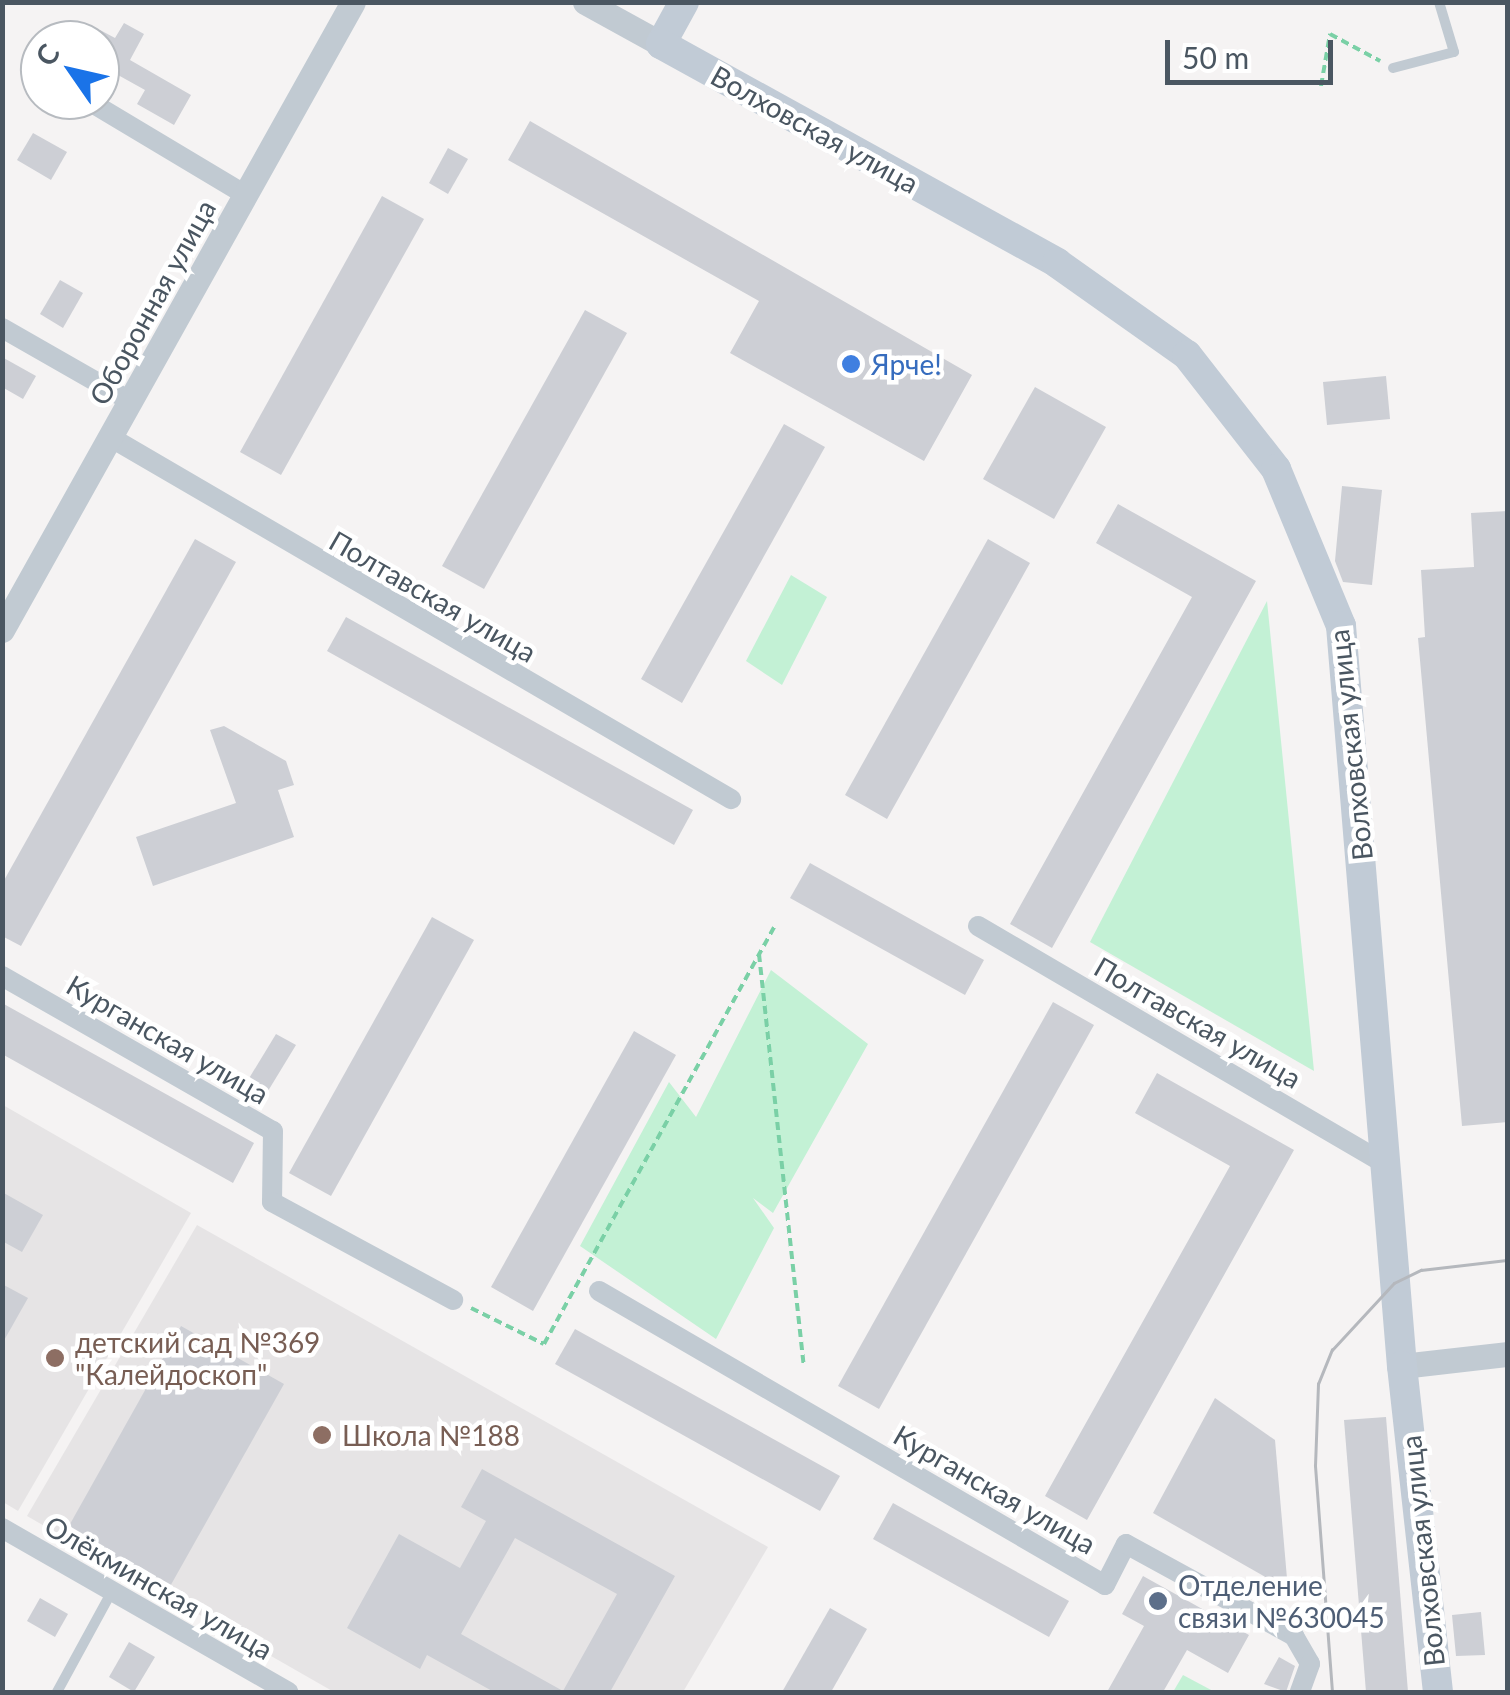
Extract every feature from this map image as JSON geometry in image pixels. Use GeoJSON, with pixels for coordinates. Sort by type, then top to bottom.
{"type":"FeatureCollection","features":[{"type":"Feature","properties":{"kind":"main road"},"geometry":{"type":"LineString","coordinates":[[661,44],[684,2]]}},
{"type":"Feature","properties":{"kind":"main road","name":"Волховская улица"},"geometry":{"type":"LineString","coordinates":[[661,44],[1057,263],[1187,354],[1276,468],[1342,626],[1390,1166],[1402,1366],[1438,1692]]}},
{"type":"Feature","properties":{"kind":"street","name":"Оборонная улица"},"geometry":{"type":"LineString","coordinates":[[2,630],[12,592],[110,437],[353,2]]}},
{"type":"Feature","properties":{"kind":"street","name":"Волховская улица"},"geometry":{"type":"LineString","coordinates":[[585,2],[661,44]]}},
{"type":"Feature","properties":{"kind":"street"},"geometry":{"type":"LineString","coordinates":[[120,120],[246,195]]}},
{"type":"Feature","properties":{"kind":"street"},"geometry":{"type":"LineString","coordinates":[[2,328],[130,402]]}},
{"type":"Feature","properties":{"kind":"street","name":"Полтавская улица"},"geometry":{"type":"LineString","coordinates":[[110,437],[731,799]]}},
{"type":"Feature","properties":{"kind":"street","name":"Полтавская улица"},"geometry":{"type":"LineString","coordinates":[[978,926],[1390,1166]]}},
{"type":"Feature","properties":{"kind":"street","name":"Курганская улица"},"geometry":{"type":"LineString","coordinates":[[2,976],[273,1131],[272,1202],[454,1300]]}},
{"type":"Feature","properties":{"kind":"street","name":"Курганская улица"},"geometry":{"type":"LineString","coordinates":[[598,1291],[1105,1585],[1126,1544],[1294,1636],[1310,1664],[1300,1692]]}},
{"type":"Feature","properties":{"kind":"street"},"geometry":{"type":"LineString","coordinates":[[1402,1366],[1508,1354]]}},
{"type":"Feature","properties":{"kind":"street","name":"Олёкминская улица"},"geometry":{"type":"LineString","coordinates":[[2,1528],[288,1692]]}},
{"type":"Feature","properties":{"kind":"lane"},"geometry":{"type":"LineString","coordinates":[[1393,68],[1454,52],[1439,2]]}},
{"type":"Feature","properties":{"kind":"lane"},"geometry":{"type":"LineString","coordinates":[[57,1692],[112,1591]]}},
{"type":"Feature","properties":{"kind":"path"},"geometry":{"type":"LineString","coordinates":[[1321,86],[1330,34],[1393,68]]}},
{"type":"Feature","properties":{"kind":"path"},"geometry":{"type":"LineString","coordinates":[[454,1300],[544,1344],[774,926]]}},
{"type":"Feature","properties":{"kind":"path"},"geometry":{"type":"LineString","coordinates":[[759,952],[804,1366]]}},
{"type":"Feature","properties":{"kind":"shaded area","name":"детский сад №369 \"Калейдоскоп\""},"geometry":{"type":"Polygon","coordinates":[[[3,1105],[191,1213],[18,1511],[3,1502],[3,1105]]]}},
{"type":"Feature","properties":{"kind":"shaded area","name":"Школа №188"},"geometry":{"type":"Polygon","coordinates":[[[197,1225],[768,1547],[683,1692],[334,1692],[27,1516],[197,1225]]]}},
{"type":"Feature","properties":{"kind":"green space"},"geometry":{"type":"Polygon","coordinates":[[[791,575],[827,597],[782,685],[746,661],[791,575]]]}},
{"type":"Feature","properties":{"kind":"green space"},"geometry":{"type":"Polygon","coordinates":[[[1267,601],[1314,1071],[1090,942],[1267,601]]]}},
{"type":"Feature","properties":{"kind":"green space"},"geometry":{"type":"Polygon","coordinates":[[[771,970],[868,1044],[773,1213],[753,1198],[774,1228],[716,1339],[580,1246],[669,1082],[696,1117],[771,970]]]}},
{"type":"Feature","properties":{"kind":"green space"},"geometry":{"type":"Polygon","coordinates":[[[1183,1675],[1213,1691],[1173,1692],[1183,1675]]]}},
{"type":"Feature","properties":{"kind":"building"},"geometry":{"type":"Polygon","coordinates":[[[124,23],[144,34],[130,60],[191,95],[174,125],[137,104],[145,90],[120,76],[120,30],[124,23]]]}},
{"type":"Feature","properties":{"kind":"building","name":"Ярче!"},"geometry":{"type":"Polygon","coordinates":[[[530,121],[972,375],[924,461],[730,353],[759,301],[508,160],[530,121]]]}},
{"type":"Feature","properties":{"kind":"building"},"geometry":{"type":"Polygon","coordinates":[[[33,133],[67,152],[51,180],[17,160],[33,133]]]}},
{"type":"Feature","properties":{"kind":"building"},"geometry":{"type":"Polygon","coordinates":[[[448,148],[468,159],[448,194],[429,183],[448,148]]]}},
{"type":"Feature","properties":{"kind":"building"},"geometry":{"type":"Polygon","coordinates":[[[382,196],[424,219],[281,475],[240,452],[382,196]]]}},
{"type":"Feature","properties":{"kind":"building"},"geometry":{"type":"Polygon","coordinates":[[[60,280],[83,293],[63,328],[40,314],[60,280]]]}},
{"type":"Feature","properties":{"kind":"building"},"geometry":{"type":"Polygon","coordinates":[[[585,310],[627,333],[484,589],[442,566],[585,310]]]}},
{"type":"Feature","properties":{"kind":"building"},"geometry":{"type":"Polygon","coordinates":[[[2,357],[36,376],[23,399],[2,387],[2,357]]]}},
{"type":"Feature","properties":{"kind":"building"},"geometry":{"type":"Polygon","coordinates":[[[1386,376],[1390,419],[1327,425],[1323,382],[1386,376]]]}},
{"type":"Feature","properties":{"kind":"building"},"geometry":{"type":"Polygon","coordinates":[[[1035,387],[1106,427],[1054,519],[983,479],[1035,387]]]}},
{"type":"Feature","properties":{"kind":"building"},"geometry":{"type":"Polygon","coordinates":[[[784,424],[825,447],[682,703],[641,679],[784,424]]]}},
{"type":"Feature","properties":{"kind":"building"},"geometry":{"type":"Polygon","coordinates":[[[1342,486],[1382,490],[1372,585],[1343,582],[1335,561],[1342,486]]]}},
{"type":"Feature","properties":{"kind":"building"},"geometry":{"type":"Polygon","coordinates":[[[1118,504],[1256,581],[1052,948],[1010,924],[1192,597],[1096,543],[1118,504]]]}},
{"type":"Feature","properties":{"kind":"building"},"geometry":{"type":"Polygon","coordinates":[[[1508,511],[1508,1122],[1462,1126],[1418,638],[1425,637],[1421,570],[1474,567],[1471,513],[1508,511]]]}},
{"type":"Feature","properties":{"kind":"building"},"geometry":{"type":"Polygon","coordinates":[[[195,539],[236,562],[21,946],[2,936],[2,884],[195,539]]]}},
{"type":"Feature","properties":{"kind":"building"},"geometry":{"type":"Polygon","coordinates":[[[988,539],[1030,563],[887,819],[845,795],[988,539]]]}},
{"type":"Feature","properties":{"kind":"building"},"geometry":{"type":"Polygon","coordinates":[[[346,617],[693,810],[674,845],[327,651],[346,617]]]}},
{"type":"Feature","properties":{"kind":"building"},"geometry":{"type":"Polygon","coordinates":[[[224,726],[286,761],[294,785],[278,790],[294,837],[153,886],[136,837],[236,803],[210,730],[224,726]]]}},
{"type":"Feature","properties":{"kind":"building"},"geometry":{"type":"Polygon","coordinates":[[[810,863],[984,960],[965,995],[790,898],[810,863]]]}},
{"type":"Feature","properties":{"kind":"building"},"geometry":{"type":"Polygon","coordinates":[[[432,917],[474,940],[331,1196],[289,1173],[432,917]]]}},
{"type":"Feature","properties":{"kind":"building"},"geometry":{"type":"Polygon","coordinates":[[[1053,1002],[1094,1025],[879,1409],[838,1386],[1053,1002]]]}},
{"type":"Feature","properties":{"kind":"building"},"geometry":{"type":"Polygon","coordinates":[[[2,1003],[254,1143],[233,1183],[2,1054],[2,1003]]]}},
{"type":"Feature","properties":{"kind":"building"},"geometry":{"type":"Polygon","coordinates":[[[634,1031],[676,1055],[533,1311],[491,1287],[634,1031]]]}},
{"type":"Feature","properties":{"kind":"building"},"geometry":{"type":"Polygon","coordinates":[[[276,1034],[296,1045],[268,1091],[248,1080],[276,1034]]]}},
{"type":"Feature","properties":{"kind":"building"},"geometry":{"type":"Polygon","coordinates":[[[1157,1073],[1294,1150],[1087,1520],[1045,1496],[1230,1166],[1135,1113],[1157,1073]]]}},
{"type":"Feature","properties":{"kind":"building"},"geometry":{"type":"Polygon","coordinates":[[[2,1192],[43,1215],[22,1252],[2,1241],[2,1192]]]}},
{"type":"Feature","properties":{"kind":"building"},"geometry":{"type":"Polygon","coordinates":[[[2,1284],[28,1298],[2,1344],[2,1284]]]}},
{"type":"Feature","properties":{"kind":"building"},"geometry":{"type":"Polygon","coordinates":[[[181,1326],[284,1384],[168,1590],[65,1533],[181,1326]]]}},
{"type":"Feature","properties":{"kind":"building"},"geometry":{"type":"Polygon","coordinates":[[[575,1329],[840,1476],[820,1511],[555,1364],[575,1329]]]}},
{"type":"Feature","properties":{"kind":"building"},"geometry":{"type":"Polygon","coordinates":[[[1215,1398],[1275,1440],[1288,1590],[1153,1513],[1215,1398]]]}},
{"type":"Feature","properties":{"kind":"building"},"geometry":{"type":"Polygon","coordinates":[[[1386,1417],[1408,1692],[1366,1692],[1344,1420],[1386,1417]]]}},
{"type":"Feature","properties":{"kind":"building"},"geometry":{"type":"Polygon","coordinates":[[[482,1469],[675,1576],[610,1692],[494,1692],[427,1655],[420,1669],[347,1628],[399,1534],[460,1568],[486,1521],[461,1507],[482,1469]],[[515,1538],[461,1634],[563,1691],[617,1594],[515,1538]]]}},
{"type":"Feature","properties":{"kind":"building"},"geometry":{"type":"Polygon","coordinates":[[[893,1503],[1069,1601],[1049,1637],[873,1539],[893,1503]]]}},
{"type":"Feature","properties":{"kind":"building"},"geometry":{"type":"Polygon","coordinates":[[[1143,1576],[1249,1635],[1228,1673],[1187,1650],[1163,1692],[1107,1692],[1144,1626],[1122,1614],[1143,1576]]]}},
{"type":"Feature","properties":{"kind":"building"},"geometry":{"type":"Polygon","coordinates":[[[40,1598],[68,1614],[55,1637],[27,1621],[40,1598]]]}},
{"type":"Feature","properties":{"kind":"building"},"geometry":{"type":"Polygon","coordinates":[[[830,1608],[867,1629],[831,1692],[782,1692],[830,1608]]]}},
{"type":"Feature","properties":{"kind":"building"},"geometry":{"type":"Polygon","coordinates":[[[1481,1612],[1485,1655],[1456,1656],[1452,1615],[1481,1612]]]}},
{"type":"Feature","properties":{"kind":"building"},"geometry":{"type":"Polygon","coordinates":[[[129,1642],[155,1657],[134,1692],[109,1677],[129,1642]]]}},
{"type":"Feature","properties":{"kind":"building"},"geometry":{"type":"Polygon","coordinates":[[[1279,1657],[1295,1666],[1286,1692],[1264,1684],[1279,1657]]]}},
{"type":"Feature","properties":{"kind":"tram line"},"geometry":{"type":"LineString","coordinates":[[1332,1692],[1315,1466],[1318,1384],[1332,1350],[1394,1283],[1421,1270],[1508,1260]]}},
{"type":"Feature","properties":{"kind":"place","name":"Ярче!"},"geometry":{"type":"Point","coordinates":[851,364]}},
{"type":"Feature","properties":{"kind":"place","name":"детский сад №369 \"Калейдоскоп\""},"geometry":{"type":"Point","coordinates":[55,1358]}},
{"type":"Feature","properties":{"kind":"place","name":"Школа №188"},"geometry":{"type":"Point","coordinates":[322,1435]}},
{"type":"Feature","properties":{"kind":"place","name":"Отделение связи №630045"},"geometry":{"type":"Point","coordinates":[1158,1601]}}]}
